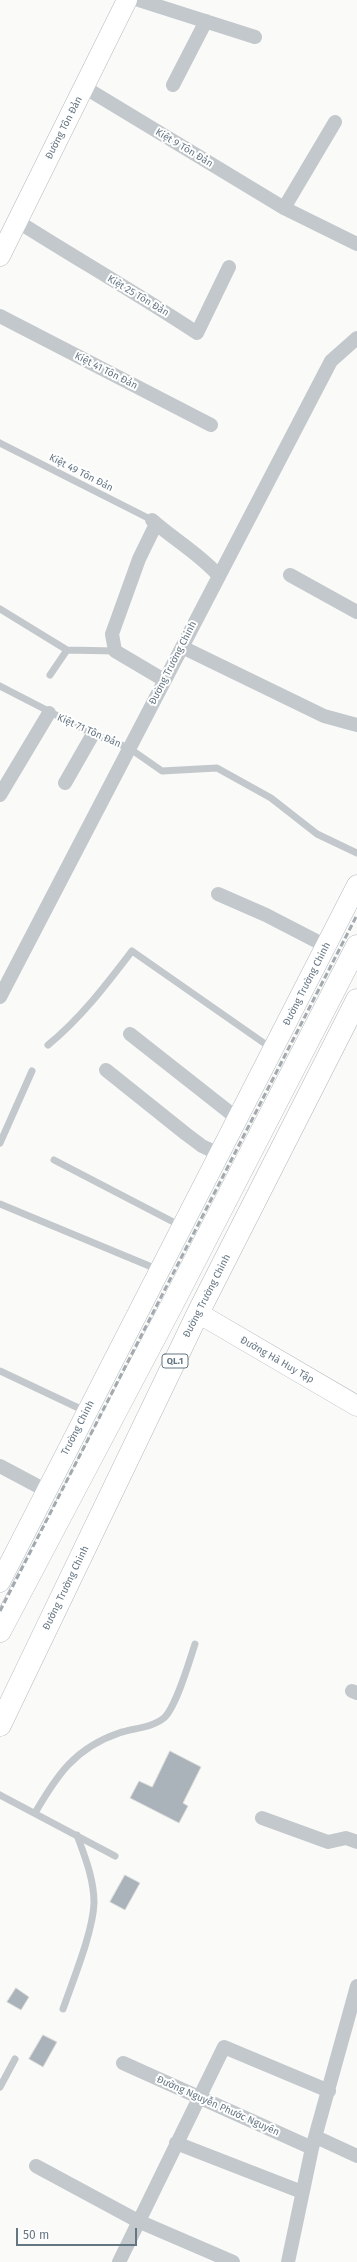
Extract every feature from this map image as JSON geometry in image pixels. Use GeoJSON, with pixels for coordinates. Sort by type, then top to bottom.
{"type":"FeatureCollection","features":[{"type":"Feature","properties":{"kind":"highway","name":"QL.1"},"geometry":{"type":"LineString","coordinates":[[0,1631],[173,1303],[357,946]]}},
{"type":"Feature","properties":{"kind":"highway","name":"Đường Trường Chinh"},"geometry":{"type":"LineString","coordinates":[[0,1725],[198,1313],[357,1000]]}},
{"type":"Feature","properties":{"kind":"street","name":"Đường Tôn Đản"},"geometry":{"type":"LineString","coordinates":[[0,256],[127,0]]}},
{"type":"Feature","properties":{"kind":"street"},"geometry":{"type":"LineString","coordinates":[[139,0],[255,37]]}},
{"type":"Feature","properties":{"kind":"street"},"geometry":{"type":"LineString","coordinates":[[173,85],[206,21]]}},
{"type":"Feature","properties":{"kind":"street","name":"Kiệt 9 Tôn Đản"},"geometry":{"type":"LineString","coordinates":[[84,87],[284,208],[357,244]]}},
{"type":"Feature","properties":{"kind":"street"},"geometry":{"type":"LineString","coordinates":[[284,208],[335,122]]}},
{"type":"Feature","properties":{"kind":"street","name":"Kiệt 25 Tôn Đản"},"geometry":{"type":"LineString","coordinates":[[17,221],[97,272],[136,292],[197,333],[229,267]]}},
{"type":"Feature","properties":{"kind":"street","name":"Kiệt 41 Tôn Đản"},"geometry":{"type":"LineString","coordinates":[[0,316],[211,425]]}},
{"type":"Feature","properties":{"kind":"street","name":"Đường Trường Chinh"},"geometry":{"type":"LineString","coordinates":[[0,997],[331,361],[357,338]]}},
{"type":"Feature","properties":{"kind":"street"},"geometry":{"type":"LineString","coordinates":[[164,680],[115,651],[112,634],[154,522],[210,566],[219,576]]}},
{"type":"Feature","properties":{"kind":"street"},"geometry":{"type":"LineString","coordinates":[[290,575],[357,612]]}},
{"type":"Feature","properties":{"kind":"street"},"geometry":{"type":"LineString","coordinates":[[182,647],[324,716],[357,725]]}},
{"type":"Feature","properties":{"kind":"street","name":"Kiệt 71 Tôn Đản"},"geometry":{"type":"LineString","coordinates":[[0,795],[49,712]]}},
{"type":"Feature","properties":{"kind":"street"},"geometry":{"type":"LineString","coordinates":[[65,783],[93,734]]}},
{"type":"Feature","properties":{"kind":"street","name":"Đường Trường Chinh"},"geometry":{"type":"LineString","coordinates":[[158,1272],[357,885]]}},
{"type":"Feature","properties":{"kind":"street"},"geometry":{"type":"LineString","coordinates":[[218,894],[266,915],[326,946]]}},
{"type":"Feature","properties":{"kind":"street"},"geometry":{"type":"LineString","coordinates":[[130,1034],[238,1118]]}},
{"type":"Feature","properties":{"kind":"street"},"geometry":{"type":"LineString","coordinates":[[106,1070],[191,1138],[219,1154]]}},
{"type":"Feature","properties":{"kind":"street","name":"Trường Chinh"},"geometry":{"type":"LineString","coordinates":[[0,1582],[5,1560],[47,1490],[158,1272]]}},
{"type":"Feature","properties":{"kind":"street","name":"Đường Hà Huy Tập"},"geometry":{"type":"LineString","coordinates":[[198,1313],[357,1406]]}},
{"type":"Feature","properties":{"kind":"street"},"geometry":{"type":"LineString","coordinates":[[0,1466],[47,1490]]}},
{"type":"Feature","properties":{"kind":"street"},"geometry":{"type":"LineString","coordinates":[[262,1818],[328,1842],[346,1838],[357,1842]]}},
{"type":"Feature","properties":{"kind":"street"},"geometry":{"type":"LineString","coordinates":[[288,2262],[302,2192],[314,2143],[357,1986]]}},
{"type":"Feature","properties":{"kind":"street"},"geometry":{"type":"LineString","coordinates":[[119,2262],[224,2047],[329,2091]]}},
{"type":"Feature","properties":{"kind":"street","name":"Đường Nguyễn Phước Nguyên"},"geometry":{"type":"LineString","coordinates":[[123,2063],[198,2098],[314,2143],[357,2156]]}},
{"type":"Feature","properties":{"kind":"street"},"geometry":{"type":"LineString","coordinates":[[176,2143],[302,2192]]}},
{"type":"Feature","properties":{"kind":"street"},"geometry":{"type":"LineString","coordinates":[[36,2166],[138,2221],[233,2262]]}},
{"type":"Feature","properties":{"kind":"lane","name":"Kiệt 49 Tôn Đản"},"geometry":{"type":"LineString","coordinates":[[0,443],[154,522]]}},
{"type":"Feature","properties":{"kind":"lane"},"geometry":{"type":"LineString","coordinates":[[0,609],[67,650],[115,651]]}},
{"type":"Feature","properties":{"kind":"lane"},"geometry":{"type":"LineString","coordinates":[[50,675],[67,650]]}},
{"type":"Feature","properties":{"kind":"lane","name":"Kiệt 71 Tôn Đản"},"geometry":{"type":"LineString","coordinates":[[0,686],[93,734],[129,748],[162,771],[217,768],[271,798],[317,834],[357,853]]}},
{"type":"Feature","properties":{"kind":"lane"},"geometry":{"type":"LineString","coordinates":[[48,1045],[67,1029],[95,999],[132,951],[273,1050]]}},
{"type":"Feature","properties":{"kind":"lane"},"geometry":{"type":"LineString","coordinates":[[0,1143],[32,1071]]}},
{"type":"Feature","properties":{"kind":"lane"},"geometry":{"type":"LineString","coordinates":[[54,1160],[181,1226]]}},
{"type":"Feature","properties":{"kind":"lane"},"geometry":{"type":"LineString","coordinates":[[0,1204],[158,1272]]}},
{"type":"Feature","properties":{"kind":"lane"},"geometry":{"type":"LineString","coordinates":[[0,1372],[87,1412]]}},
{"type":"Feature","properties":{"kind":"lane"},"geometry":{"type":"LineString","coordinates":[[35,1813],[64,1769],[78,1755],[94,1744],[118,1733],[153,1724],[163,1718],[171,1708],[196,1644]]}},
{"type":"Feature","properties":{"kind":"lane"},"geometry":{"type":"LineString","coordinates":[[0,1795],[115,1856]]}},
{"type":"Feature","properties":{"kind":"lane"},"geometry":{"type":"LineString","coordinates":[[63,2009],[84,1947],[94,1904],[88,1866],[77,1835]]}},
{"type":"Feature","properties":{"kind":"lane"},"geometry":{"type":"LineString","coordinates":[[0,2087],[15,2059]]}},
{"type":"Feature","properties":{"kind":"building"},"geometry":{"type":"Polygon","coordinates":[[[170,1751],[201,1767],[183,1803],[188,1806],[179,1823],[130,1798],[139,1781],[152,1787],[170,1751]]]}},
{"type":"Feature","properties":{"kind":"building"},"geometry":{"type":"Polygon","coordinates":[[[125,1875],[140,1883],[125,1910],[110,1902],[125,1875]]]}},
{"type":"Feature","properties":{"kind":"building"},"geometry":{"type":"Polygon","coordinates":[[[16,1988],[29,1997],[21,2010],[7,2002],[16,1988]]]}},
{"type":"Feature","properties":{"kind":"building"},"geometry":{"type":"Polygon","coordinates":[[[43,2035],[57,2042],[43,2067],[29,2059],[43,2035]]]}},
{"type":"Feature","properties":{"kind":"railway"},"geometry":{"type":"LineString","coordinates":[[0,1611],[357,915]]}}]}
